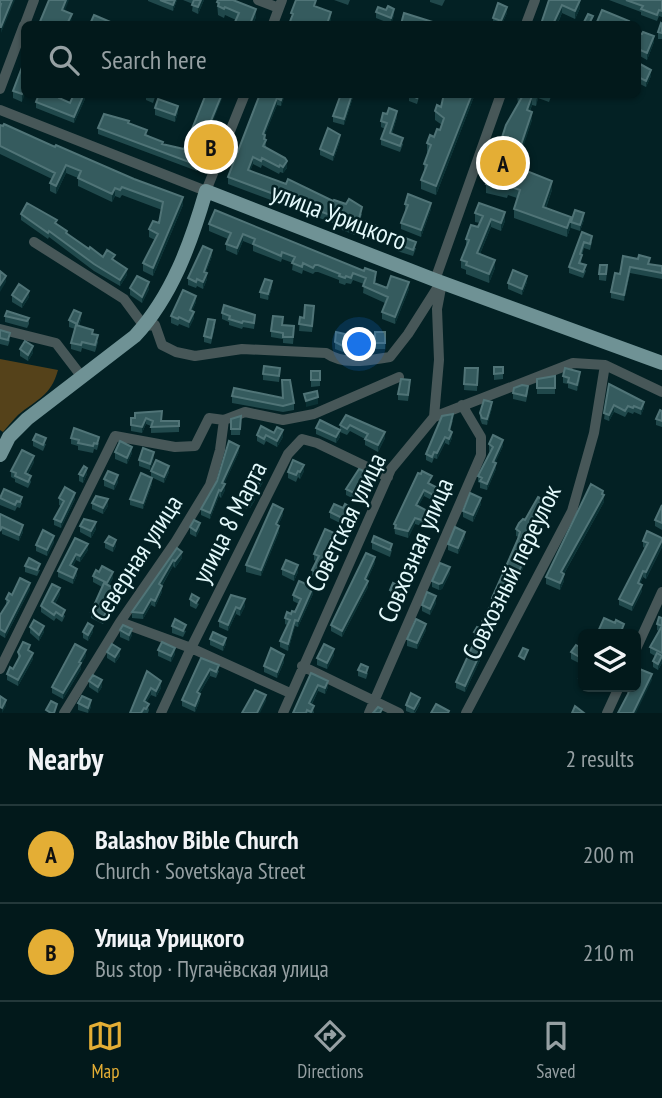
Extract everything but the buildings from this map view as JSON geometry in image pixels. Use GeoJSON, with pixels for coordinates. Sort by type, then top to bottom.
{"type":"FeatureCollection","features":[{"type":"Feature","properties":{"kind":"main road","name":"улица Урицкого"},"geometry":{"type":"LineString","coordinates":[[206,191],[438,281],[662,363]]}},
{"type":"Feature","properties":{"kind":"main road"},"geometry":{"type":"LineString","coordinates":[[0,455],[9,437],[27,419],[135,336],[144,326],[162,301],[188,245],[206,191]]}},
{"type":"Feature","properties":{"kind":"street"},"geometry":{"type":"LineString","coordinates":[[26,21],[34,0]]}},
{"type":"Feature","properties":{"kind":"street"},"geometry":{"type":"LineString","coordinates":[[258,0],[281,4],[274,21]]}},
{"type":"Feature","properties":{"kind":"street"},"geometry":{"type":"LineString","coordinates":[[527,21],[535,0]]}},
{"type":"Feature","properties":{"kind":"street"},"geometry":{"type":"LineString","coordinates":[[0,89],[21,35]]}},
{"type":"Feature","properties":{"kind":"street"},"geometry":{"type":"LineString","coordinates":[[206,191],[243,98]]}},
{"type":"Feature","properties":{"kind":"street"},"geometry":{"type":"LineString","coordinates":[[34,242],[124,299],[144,326],[155,325],[162,345],[176,352],[195,356],[242,349],[326,354],[337,360],[364,361],[390,357],[408,334],[438,281],[500,98]]}},
{"type":"Feature","properties":{"kind":"street","name":"улица Урицкого"},"geometry":{"type":"LineString","coordinates":[[0,110],[206,191]]}},
{"type":"Feature","properties":{"kind":"street"},"geometry":{"type":"LineString","coordinates":[[434,417],[439,360],[438,281]]}},
{"type":"Feature","properties":{"kind":"street"},"geometry":{"type":"LineString","coordinates":[[0,329],[56,343],[82,377]]}},
{"type":"Feature","properties":{"kind":"street","name":"Советская улица"},"geometry":{"type":"LineString","coordinates":[[283,713],[391,469],[434,417],[573,363],[605,365]]}},
{"type":"Feature","properties":{"kind":"street"},"geometry":{"type":"LineString","coordinates":[[605,365],[662,392]]}},
{"type":"Feature","properties":{"kind":"street","name":"Совхозный переулок"},"geometry":{"type":"LineString","coordinates":[[466,713],[572,511],[594,433],[605,365]]}},
{"type":"Feature","properties":{"kind":"street"},"geometry":{"type":"LineString","coordinates":[[0,669],[115,436],[175,447],[195,446],[209,418],[224,420],[245,412],[284,419],[314,414],[399,377]]}},
{"type":"Feature","properties":{"kind":"street","name":"Совхозная улица"},"geometry":{"type":"LineString","coordinates":[[369,713],[481,455],[481,437],[461,405]]}},
{"type":"Feature","properties":{"kind":"street","name":"Северная улица"},"geometry":{"type":"LineString","coordinates":[[64,713],[210,485],[220,450],[224,420]]}},
{"type":"Feature","properties":{"kind":"street","name":"улица 8 Марта"},"geometry":{"type":"LineString","coordinates":[[160,713],[288,454],[302,439],[317,443],[387,477]]}},
{"type":"Feature","properties":{"kind":"street"},"geometry":{"type":"LineString","coordinates":[[641,638],[662,592]]}},
{"type":"Feature","properties":{"kind":"street"},"geometry":{"type":"LineString","coordinates":[[120,622],[191,648],[290,693]]}},
{"type":"Feature","properties":{"kind":"street"},"geometry":{"type":"LineString","coordinates":[[302,666],[399,713]]}},
{"type":"Feature","properties":{"kind":"street"},"geometry":{"type":"LineString","coordinates":[[607,713],[617,692]]}},
{"type":"Feature","properties":{"kind":"shaded area"},"geometry":{"type":"Polygon","coordinates":[[[0,359],[58,370],[47,391],[18,415],[3,432],[0,430],[0,359]]]}},
{"type":"Feature","properties":{"kind":"place","name":"Улица Урицкого"},"geometry":{"type":"Point","coordinates":[211,147]}},
{"type":"Feature","properties":{"kind":"place","name":"Balashov Bible Church"},"geometry":{"type":"Point","coordinates":[503,163]}}]}
